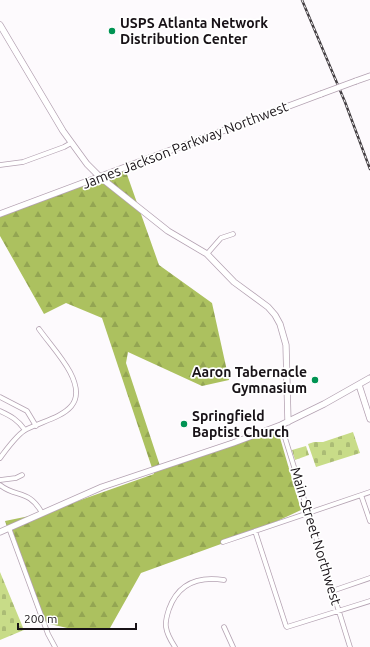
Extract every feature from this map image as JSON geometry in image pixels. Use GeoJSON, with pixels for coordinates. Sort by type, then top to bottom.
{"type":"FeatureCollection","features":[{"type":"Feature","properties":{"kind":"street"},"geometry":{"type":"LineString","coordinates":[[0,25],[13,49],[71,143],[87,164],[100,177],[168,231],[206,254],[234,282],[268,307],[280,324],[286,345],[288,422]]}},
{"type":"Feature","properties":{"kind":"street","name":"James Jackson Parkway Northwest"},"geometry":{"type":"LineString","coordinates":[[0,214],[370,76]]}},
{"type":"Feature","properties":{"kind":"street"},"geometry":{"type":"LineString","coordinates":[[0,165],[23,162],[71,143]]}},
{"type":"Feature","properties":{"kind":"street"},"geometry":{"type":"LineString","coordinates":[[206,254],[221,238],[233,234]]}},
{"type":"Feature","properties":{"kind":"street"},"geometry":{"type":"LineString","coordinates":[[0,458],[18,435],[25,430],[67,411],[74,404],[76,398],[75,387],[70,373],[39,329]]}},
{"type":"Feature","properties":{"kind":"street"},"geometry":{"type":"LineString","coordinates":[[0,532],[102,487],[233,443],[281,425],[324,404],[370,378]]}},
{"type":"Feature","properties":{"kind":"street"},"geometry":{"type":"LineString","coordinates":[[359,385],[370,419]]}},
{"type":"Feature","properties":{"kind":"street"},"geometry":{"type":"LineString","coordinates":[[0,397],[27,411],[36,426]]}},
{"type":"Feature","properties":{"kind":"street"},"geometry":{"type":"LineString","coordinates":[[0,411],[14,417],[25,430]]}},
{"type":"Feature","properties":{"kind":"street","name":"Main Street Northwest"},"geometry":{"type":"LineString","coordinates":[[281,425],[350,647]]}},
{"type":"Feature","properties":{"kind":"street"},"geometry":{"type":"LineString","coordinates":[[0,480],[16,478],[22,475]]}},
{"type":"Feature","properties":{"kind":"street"},"geometry":{"type":"LineString","coordinates":[[0,485],[14,492],[25,495],[38,505],[42,513]]}},
{"type":"Feature","properties":{"kind":"street"},"geometry":{"type":"LineString","coordinates":[[223,542],[370,492]]}},
{"type":"Feature","properties":{"kind":"street"},"geometry":{"type":"LineString","coordinates":[[362,495],[370,521]]}},
{"type":"Feature","properties":{"kind":"street"},"geometry":{"type":"LineString","coordinates":[[9,528],[48,634],[55,647]]}},
{"type":"Feature","properties":{"kind":"street"},"geometry":{"type":"LineString","coordinates":[[255,531],[286,626],[289,627],[296,625],[370,601]]}},
{"type":"Feature","properties":{"kind":"street"},"geometry":{"type":"LineString","coordinates":[[175,647],[167,632],[166,619],[176,595],[182,589],[198,580],[209,578],[224,580]]}},
{"type":"Feature","properties":{"kind":"street"},"geometry":{"type":"LineString","coordinates":[[332,591],[370,578]]}},
{"type":"Feature","properties":{"kind":"street"},"geometry":{"type":"LineString","coordinates":[[224,627],[233,647]]}},
{"type":"Feature","properties":{"kind":"green space"},"geometry":{"type":"Polygon","coordinates":[[[124,166],[159,265],[212,303],[229,380],[202,386],[128,352],[126,363],[160,466],[276,424],[301,510],[254,532],[141,573],[110,628],[76,630],[41,622],[5,521],[44,513],[154,474],[102,318],[66,303],[44,314],[0,236],[0,214],[124,166]]]}},
{"type":"Feature","properties":{"kind":"green space"},"geometry":{"type":"Polygon","coordinates":[[[353,432],[360,453],[316,467],[308,444],[323,442],[353,432]]]}},
{"type":"Feature","properties":{"kind":"green space"},"geometry":{"type":"Polygon","coordinates":[[[306,446],[309,455],[295,460],[292,450],[306,446]]]}},
{"type":"Feature","properties":{"kind":"green space"},"geometry":{"type":"Polygon","coordinates":[[[0,572],[24,630],[0,640],[0,572]]]}},
{"type":"Feature","properties":{"kind":"railway"},"geometry":{"type":"LineString","coordinates":[[302,0],[345,102],[370,169]]}},
{"type":"Feature","properties":{"kind":"place","name":"USPS Atlanta Network Distribution Center"},"geometry":{"type":"Point","coordinates":[112,31]}},
{"type":"Feature","properties":{"kind":"place","name":"Aaron Tabernacle Gymnasium"},"geometry":{"type":"Point","coordinates":[315,380]}},
{"type":"Feature","properties":{"kind":"place","name":"Springfield Baptist Church"},"geometry":{"type":"Point","coordinates":[184,424]}}]}
